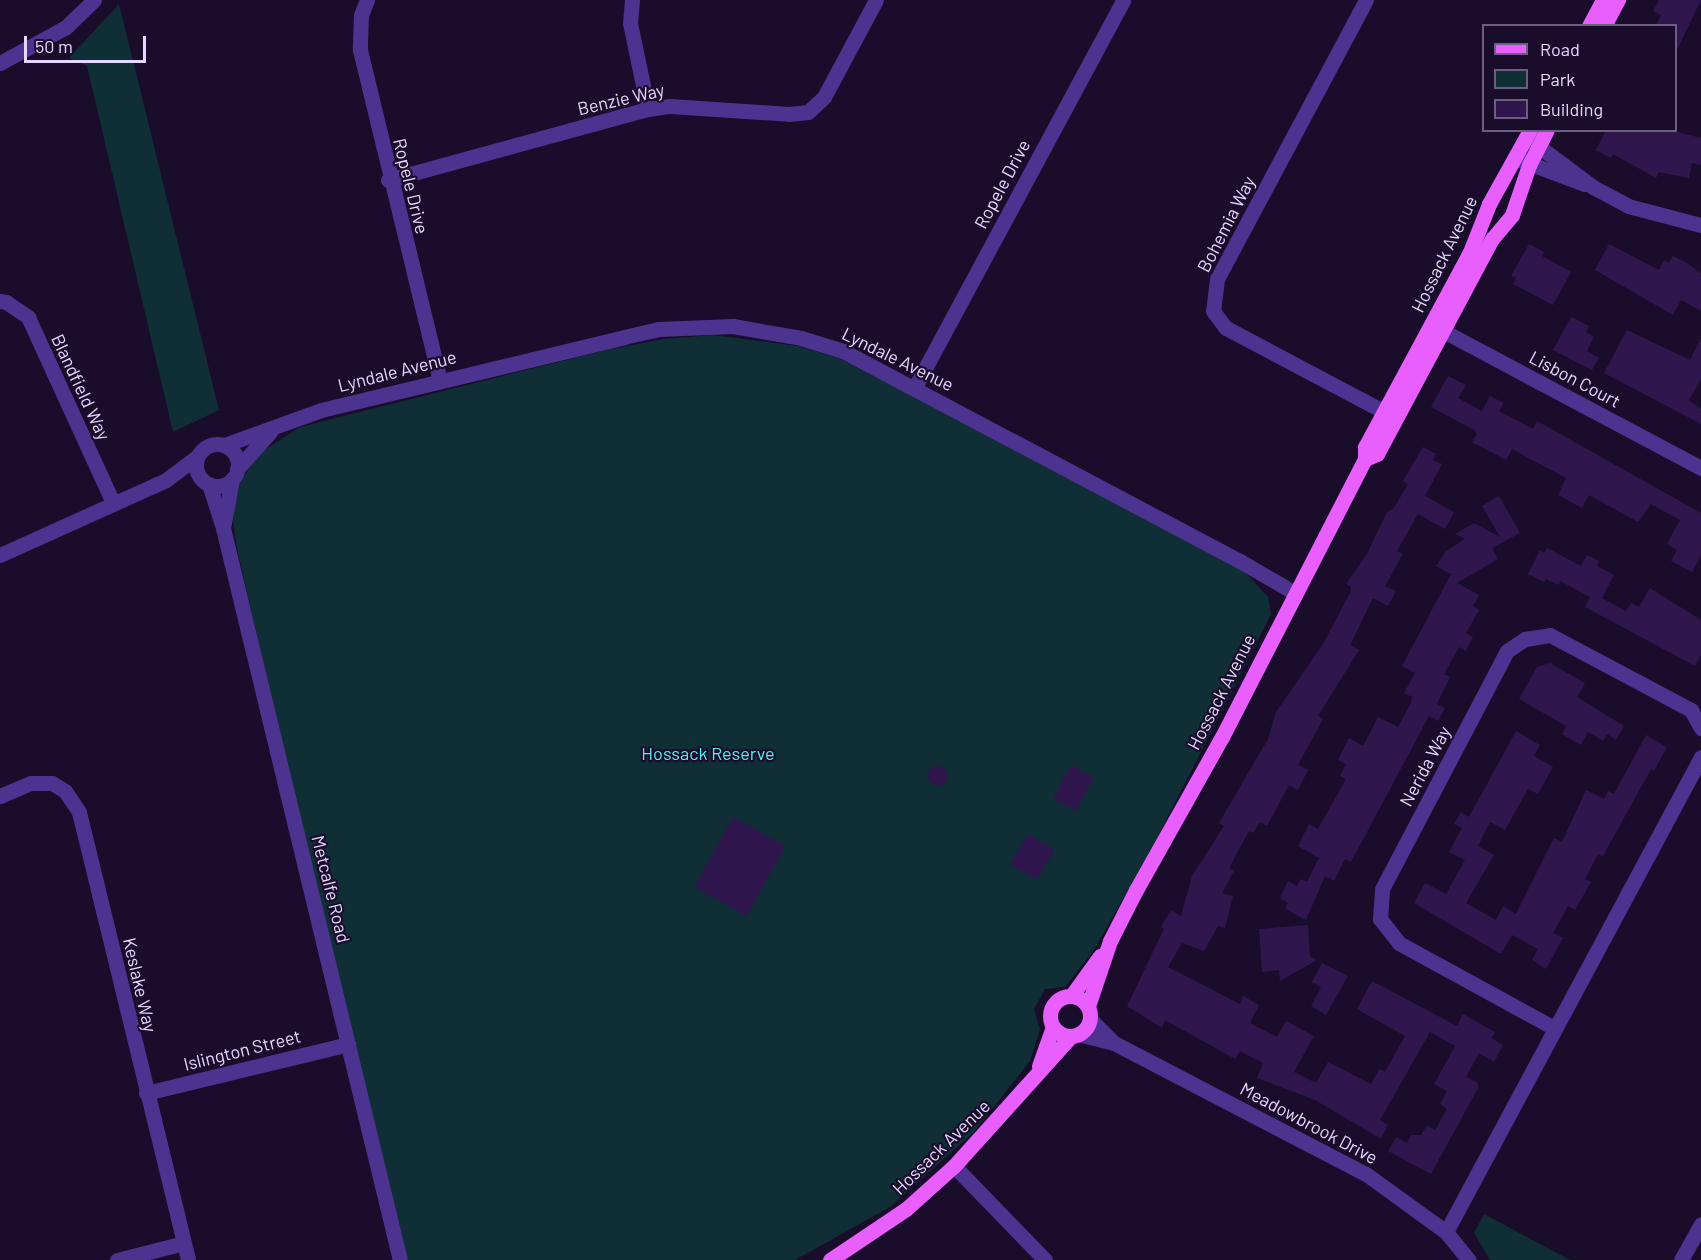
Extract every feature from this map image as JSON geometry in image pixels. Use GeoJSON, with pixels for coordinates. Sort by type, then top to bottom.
{"type":"FeatureCollection","features":[{"type":"Feature","properties":{"kind":"main road"},"geometry":{"type":"LineString","coordinates":[[1591,24],[1612,1]]}},
{"type":"Feature","properties":{"kind":"main road"},"geometry":{"type":"LineString","coordinates":[[1605,24],[1612,1]]}},
{"type":"Feature","properties":{"kind":"main road","name":"Hossack Avenue"},"geometry":{"type":"LineString","coordinates":[[1039,1069],[1053,1027],[1049,1015],[1053,1003],[1072,995],[1110,941],[1222,737],[1365,459],[1365,447],[1390,415],[1522,161],[1540,145],[1547,132]]}},
{"type":"Feature","properties":{"kind":"main road","name":"Hossack Avenue"},"geometry":{"type":"LineString","coordinates":[[1437,328],[1492,239],[1512,215],[1528,134]]}},
{"type":"Feature","properties":{"kind":"main road","name":"Hossack Avenue"},"geometry":{"type":"LineString","coordinates":[[830,1260],[906,1209],[954,1166],[1039,1069],[1074,1035],[1089,1013],[1110,941]]}},
{"type":"Feature","properties":{"kind":"main road"},"geometry":{"type":"LineString","coordinates":[[1072,995],[1089,1013]]}},
{"type":"Feature","properties":{"kind":"main road"},"geometry":{"type":"LineString","coordinates":[[1053,1027],[1074,1035]]}},
{"type":"Feature","properties":{"kind":"street"},"geometry":{"type":"LineString","coordinates":[[0,63],[66,27],[94,0]]}},
{"type":"Feature","properties":{"kind":"street","name":"Ropele Drive"},"geometry":{"type":"LineString","coordinates":[[367,0],[362,15],[360,50],[388,180],[440,381]]}},
{"type":"Feature","properties":{"kind":"street"},"geometry":{"type":"LineString","coordinates":[[632,0],[630,23],[648,109]]}},
{"type":"Feature","properties":{"kind":"street","name":"Benzie Way"},"geometry":{"type":"LineString","coordinates":[[388,180],[648,109],[670,106],[789,114],[808,112],[824,97],[876,0]]}},
{"type":"Feature","properties":{"kind":"street","name":"Ropele Drive"},"geometry":{"type":"LineString","coordinates":[[915,387],[1123,0]]}},
{"type":"Feature","properties":{"kind":"street","name":"Bohemia Way"},"geometry":{"type":"LineString","coordinates":[[1366,0],[1217,279],[1213,311],[1226,328],[1390,415]]}},
{"type":"Feature","properties":{"kind":"street"},"geometry":{"type":"LineString","coordinates":[[1528,134],[1593,187]]}},
{"type":"Feature","properties":{"kind":"street"},"geometry":{"type":"LineString","coordinates":[[1522,161],[1593,187],[1628,206],[1701,225]]}},
{"type":"Feature","properties":{"kind":"street","name":"Blandfield Way"},"geometry":{"type":"LineString","coordinates":[[0,301],[28,317],[113,503]]}},
{"type":"Feature","properties":{"kind":"street","name":"Lyndale Avenue"},"geometry":{"type":"LineString","coordinates":[[0,555],[166,480],[211,444],[224,445],[321,410],[658,329],[733,326],[801,338],[843,351],[915,387],[1295,593]]}},
{"type":"Feature","properties":{"kind":"street","name":"Lisbon Court"},"geometry":{"type":"LineString","coordinates":[[1437,328],[1701,468]]}},
{"type":"Feature","properties":{"kind":"street","name":"Lyndale Avenue"},"geometry":{"type":"LineString","coordinates":[[166,480],[221,485],[235,474],[272,429]]}},
{"type":"Feature","properties":{"kind":"street"},"geometry":{"type":"LineString","coordinates":[[224,445],[236,457],[235,474]]}},
{"type":"Feature","properties":{"kind":"street"},"geometry":{"type":"LineString","coordinates":[[197,456],[196,469],[205,482]]}},
{"type":"Feature","properties":{"kind":"street","name":"Metcalfe Road"},"geometry":{"type":"LineString","coordinates":[[223,528],[235,474]]}},
{"type":"Feature","properties":{"kind":"street","name":"Metcalfe Road"},"geometry":{"type":"LineString","coordinates":[[205,482],[223,528],[400,1260]]}},
{"type":"Feature","properties":{"kind":"street","name":"Nerida Way"},"geometry":{"type":"LineString","coordinates":[[1554,1028],[1399,943],[1380,919],[1382,889],[1507,651],[1525,639],[1550,635],[1691,710],[1701,728]]}},
{"type":"Feature","properties":{"kind":"street"},"geometry":{"type":"LineString","coordinates":[[1446,1232],[1701,757]]}},
{"type":"Feature","properties":{"kind":"street","name":"Keslake Way"},"geometry":{"type":"LineString","coordinates":[[0,796],[31,783],[52,783],[65,791],[79,812],[188,1260]]}},
{"type":"Feature","properties":{"kind":"street","name":"Meadowbrook Drive"},"geometry":{"type":"LineString","coordinates":[[1089,1013],[1114,1042]]}},
{"type":"Feature","properties":{"kind":"street","name":"Meadowbrook Drive"},"geometry":{"type":"LineString","coordinates":[[1074,1035],[1114,1042],[1366,1174],[1446,1232],[1469,1260]]}},
{"type":"Feature","properties":{"kind":"street","name":"Islington Street"},"geometry":{"type":"LineString","coordinates":[[146,1094],[348,1044]]}},
{"type":"Feature","properties":{"kind":"street"},"geometry":{"type":"LineString","coordinates":[[954,1166],[1045,1260]]}},
{"type":"Feature","properties":{"kind":"street"},"geometry":{"type":"LineString","coordinates":[[1681,1260],[1701,1224]]}},
{"type":"Feature","properties":{"kind":"street"},"geometry":{"type":"LineString","coordinates":[[117,1260],[183,1243]]}},
{"type":"Feature","properties":{"kind":"green space"},"geometry":{"type":"Polygon","coordinates":[[[119,4],[219,410],[173,432],[87,66],[69,58],[119,4]]]}},
{"type":"Feature","properties":{"kind":"green space","name":"Hossack Reserve"},"geometry":{"type":"Polygon","coordinates":[[[713,335],[798,346],[838,358],[1245,572],[1268,597],[1271,614],[1155,842],[1094,950],[1065,987],[1045,989],[1034,1009],[1040,1029],[1030,1061],[973,1133],[890,1207],[795,1260],[403,1260],[237,549],[233,520],[237,488],[258,454],[300,427],[606,350],[664,339],[713,335]]]}},
{"type":"Feature","properties":{"kind":"green space"},"geometry":{"type":"Polygon","coordinates":[[[1484,1214],[1570,1260],[1490,1260],[1474,1233],[1484,1214]]]}},
{"type":"Feature","properties":{"kind":"building"},"geometry":{"type":"Polygon","coordinates":[[[1659,0],[1701,0],[1677,50],[1677,24],[1656,24],[1661,15],[1653,11],[1659,0]]]}},
{"type":"Feature","properties":{"kind":"building"},"geometry":{"type":"Polygon","coordinates":[[[1605,132],[1677,132],[1701,138],[1701,165],[1692,163],[1689,178],[1659,172],[1656,178],[1613,154],[1611,158],[1596,150],[1605,132]]]}},
{"type":"Feature","properties":{"kind":"building"},"geometry":{"type":"Polygon","coordinates":[[[1529,244],[1544,252],[1542,256],[1571,272],[1553,305],[1513,284],[1516,278],[1511,276],[1529,244]]]}},
{"type":"Feature","properties":{"kind":"building"},"geometry":{"type":"Polygon","coordinates":[[[1609,244],[1659,270],[1664,260],[1669,263],[1673,256],[1687,263],[1701,274],[1701,311],[1681,300],[1673,315],[1595,270],[1609,244]]]}},
{"type":"Feature","properties":{"kind":"building"},"geometry":{"type":"Polygon","coordinates":[[[1571,317],[1589,326],[1586,332],[1594,337],[1587,351],[1599,358],[1592,370],[1553,350],[1571,317]]]}},
{"type":"Feature","properties":{"kind":"building"},"geometry":{"type":"Polygon","coordinates":[[[1627,330],[1690,360],[1701,338],[1701,379],[1689,400],[1701,409],[1701,424],[1604,373],[1627,330]]]}},
{"type":"Feature","properties":{"kind":"building"},"geometry":{"type":"Polygon","coordinates":[[[1448,376],[1466,385],[1458,398],[1482,411],[1490,396],[1504,403],[1499,411],[1533,429],[1537,421],[1701,513],[1701,556],[1692,572],[1671,561],[1677,550],[1667,544],[1680,520],[1651,504],[1638,522],[1589,495],[1582,508],[1558,495],[1566,478],[1512,449],[1506,460],[1472,442],[1477,434],[1474,430],[1431,407],[1448,376]]]}},
{"type":"Feature","properties":{"kind":"building"},"geometry":{"type":"Polygon","coordinates":[[[1423,447],[1436,454],[1433,460],[1442,464],[1425,496],[1454,512],[1445,529],[1418,514],[1397,551],[1403,554],[1385,586],[1396,591],[1388,606],[1373,598],[1350,645],[1359,650],[1318,716],[1323,719],[1298,765],[1308,770],[1298,790],[1289,785],[1267,826],[1260,822],[1253,833],[1249,831],[1229,868],[1234,871],[1222,893],[1233,896],[1225,928],[1218,926],[1204,951],[1182,943],[1168,967],[1240,1004],[1243,996],[1259,1005],[1250,1023],[1277,1037],[1286,1021],[1314,1036],[1294,1072],[1316,1083],[1328,1062],[1371,1084],[1379,1069],[1385,1072],[1405,1036],[1357,1009],[1372,981],[1457,1026],[1463,1014],[1495,1032],[1492,1038],[1503,1045],[1494,1062],[1479,1053],[1466,1077],[1478,1083],[1478,1088],[1431,1174],[1388,1151],[1396,1137],[1407,1143],[1411,1135],[1421,1135],[1427,1125],[1435,1130],[1447,1109],[1440,1104],[1447,1091],[1434,1084],[1455,1046],[1430,1032],[1380,1120],[1388,1125],[1381,1139],[1315,1100],[1257,1078],[1263,1063],[1240,1051],[1235,1059],[1165,1020],[1162,1028],[1127,1006],[1164,929],[1161,927],[1171,910],[1181,916],[1192,876],[1224,826],[1219,823],[1268,739],[1276,712],[1323,644],[1350,593],[1351,587],[1346,584],[1367,554],[1387,512],[1394,508],[1408,484],[1403,481],[1423,447]]]}},
{"type":"Feature","properties":{"kind":"building"},"geometry":{"type":"Polygon","coordinates":[[[1499,496],[1520,533],[1492,548],[1498,559],[1457,583],[1479,595],[1473,606],[1479,610],[1466,633],[1473,637],[1466,651],[1459,647],[1444,674],[1450,677],[1437,704],[1445,708],[1438,721],[1429,716],[1351,862],[1345,859],[1334,881],[1325,876],[1306,920],[1285,909],[1288,903],[1280,898],[1288,881],[1297,886],[1301,879],[1307,882],[1319,858],[1298,846],[1309,824],[1318,829],[1346,779],[1340,776],[1346,764],[1338,760],[1349,738],[1363,746],[1378,717],[1398,727],[1411,703],[1412,697],[1404,693],[1415,673],[1402,666],[1451,574],[1436,566],[1445,552],[1465,539],[1455,534],[1474,523],[1500,537],[1482,506],[1499,496]]]}},
{"type":"Feature","properties":{"kind":"building"},"geometry":{"type":"Polygon","coordinates":[[[1547,548],[1581,566],[1587,555],[1599,561],[1597,566],[1614,575],[1602,598],[1626,611],[1631,603],[1639,607],[1650,588],[1701,620],[1701,655],[1695,666],[1585,607],[1590,597],[1560,581],[1558,585],[1546,579],[1544,582],[1528,574],[1540,550],[1544,553],[1547,548]]]}},
{"type":"Feature","properties":{"kind":"building"},"geometry":{"type":"Polygon","coordinates":[[[1550,663],[1585,683],[1577,697],[1624,726],[1616,740],[1607,734],[1603,741],[1588,732],[1581,745],[1562,734],[1566,726],[1519,699],[1537,667],[1550,663]]]}},
{"type":"Feature","properties":{"kind":"building"},"geometry":{"type":"Polygon","coordinates":[[[1516,731],[1540,745],[1534,756],[1553,767],[1538,794],[1528,789],[1505,830],[1490,822],[1478,846],[1494,855],[1466,903],[1496,920],[1503,906],[1516,914],[1554,838],[1562,842],[1586,790],[1604,799],[1608,791],[1614,794],[1646,735],[1667,747],[1654,771],[1651,769],[1603,856],[1598,854],[1585,879],[1591,882],[1575,910],[1568,906],[1553,933],[1563,938],[1546,969],[1532,960],[1538,949],[1512,935],[1501,954],[1414,903],[1425,883],[1446,894],[1465,860],[1449,852],[1462,828],[1454,824],[1461,812],[1469,817],[1516,731]]]}},
{"type":"Feature","properties":{"kind":"building"},"geometry":{"type":"Polygon","coordinates":[[[1071,765],[1094,777],[1076,811],[1053,799],[1071,765]]]}},
{"type":"Feature","properties":{"kind":"building"},"geometry":{"type":"Polygon","coordinates":[[[938,766],[945,769],[948,776],[945,783],[938,786],[931,783],[928,776],[931,769],[938,766]]]}},
{"type":"Feature","properties":{"kind":"building"},"geometry":{"type":"Polygon","coordinates":[[[733,817],[785,846],[747,916],[694,887],[733,817]]]}},
{"type":"Feature","properties":{"kind":"building"},"geometry":{"type":"Polygon","coordinates":[[[1028,834],[1055,850],[1037,880],[1010,864],[1028,834]]]}},
{"type":"Feature","properties":{"kind":"building"},"geometry":{"type":"Polygon","coordinates":[[[1308,925],[1310,956],[1317,960],[1280,981],[1279,970],[1262,972],[1259,929],[1308,925]]]}},
{"type":"Feature","properties":{"kind":"building"},"geometry":{"type":"Polygon","coordinates":[[[1322,963],[1348,976],[1326,1015],[1311,1006],[1321,987],[1312,982],[1322,963]]]}}]}
